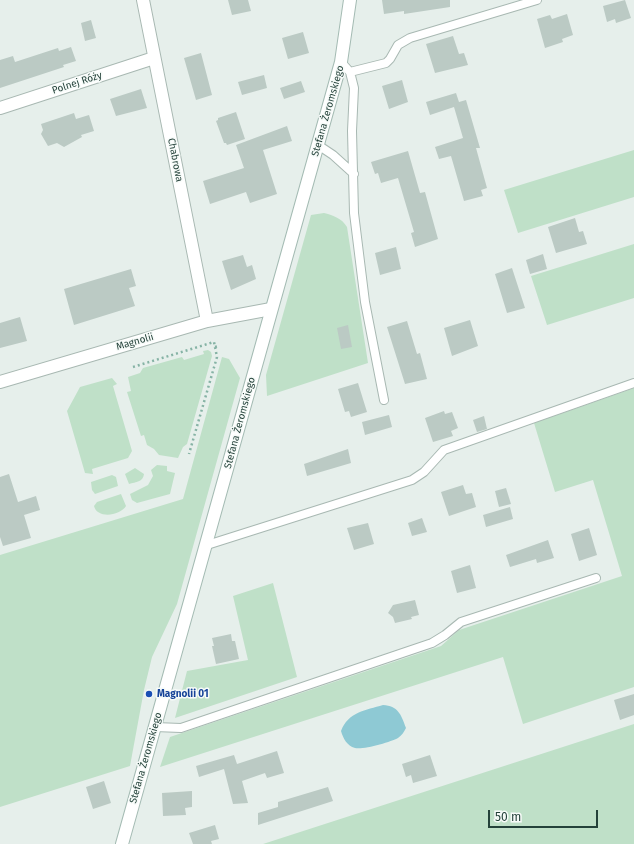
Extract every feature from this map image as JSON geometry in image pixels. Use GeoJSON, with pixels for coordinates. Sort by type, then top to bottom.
{"type":"FeatureCollection","features":[{"type":"Feature","properties":{"kind":"street","name":"Chabrowa"},"geometry":{"type":"LineString","coordinates":[[144,0],[154,58],[208,321]]}},
{"type":"Feature","properties":{"kind":"street","name":"Stefana Żeromskiego"},"geometry":{"type":"LineString","coordinates":[[122,844],[207,545],[271,309],[341,62],[350,0]]}},
{"type":"Feature","properties":{"kind":"street","name":"Polnej Róży"},"geometry":{"type":"LineString","coordinates":[[0,108],[154,58]]}},
{"type":"Feature","properties":{"kind":"street","name":"Magnolii"},"geometry":{"type":"LineString","coordinates":[[0,382],[208,321],[271,309]]}},
{"type":"Feature","properties":{"kind":"lane"},"geometry":{"type":"LineString","coordinates":[[350,72],[386,63],[398,45],[410,38],[538,0]]}},
{"type":"Feature","properties":{"kind":"lane"},"geometry":{"type":"LineString","coordinates":[[341,62],[350,72],[354,88],[352,131],[354,213],[365,302],[384,400]]}},
{"type":"Feature","properties":{"kind":"lane"},"geometry":{"type":"LineString","coordinates":[[318,145],[333,154],[354,174]]}},
{"type":"Feature","properties":{"kind":"lane"},"geometry":{"type":"LineString","coordinates":[[207,545],[412,480],[424,472],[444,450],[634,383]]}},
{"type":"Feature","properties":{"kind":"lane"},"geometry":{"type":"LineString","coordinates":[[155,727],[181,728],[432,643],[445,636],[461,622],[596,578]]}},
{"type":"Feature","properties":{"kind":"path"},"geometry":{"type":"LineString","coordinates":[[133,367],[214,342],[217,358],[189,454]]}},
{"type":"Feature","properties":{"kind":"path"},"geometry":{"type":"LineString","coordinates":[[215,347],[219,346]]}},
{"type":"Feature","properties":{"kind":"green space"},"geometry":{"type":"Polygon","coordinates":[[[634,150],[634,197],[518,233],[504,190],[634,150]]]}},
{"type":"Feature","properties":{"kind":"green space"},"geometry":{"type":"Polygon","coordinates":[[[324,213],[340,219],[347,227],[368,363],[267,396],[266,375],[311,215],[324,213]]]}},
{"type":"Feature","properties":{"kind":"green space"},"geometry":{"type":"Polygon","coordinates":[[[634,244],[634,298],[547,325],[531,276],[634,244]]]}},
{"type":"Feature","properties":{"kind":"green space"},"geometry":{"type":"Polygon","coordinates":[[[208,350],[211,352],[212,356],[187,444],[183,447],[178,458],[159,455],[154,449],[147,445],[144,435],[141,436],[127,392],[131,391],[128,377],[140,373],[143,368],[182,357],[184,360],[204,354],[203,351],[208,350]]]}},
{"type":"Feature","properties":{"kind":"green space"},"geometry":{"type":"Polygon","coordinates":[[[222,357],[229,359],[240,378],[177,604],[152,657],[144,690],[130,766],[0,807],[0,555],[183,499],[222,357]]]}},
{"type":"Feature","properties":{"kind":"green space"},"geometry":{"type":"Polygon","coordinates":[[[112,378],[117,384],[113,386],[132,451],[128,458],[92,469],[93,474],[85,473],[67,411],[80,387],[112,378]]]}},
{"type":"Feature","properties":{"kind":"green space"},"geometry":{"type":"Polygon","coordinates":[[[634,388],[634,687],[523,724],[503,657],[160,767],[170,737],[441,646],[459,630],[622,576],[593,480],[555,492],[534,423],[634,388]]]}},
{"type":"Feature","properties":{"kind":"green space"},"geometry":{"type":"Polygon","coordinates":[[[157,465],[167,466],[167,471],[175,473],[170,494],[137,503],[132,500],[130,494],[148,485],[153,476],[151,470],[157,465]]]}},
{"type":"Feature","properties":{"kind":"green space"},"geometry":{"type":"Polygon","coordinates":[[[135,468],[144,474],[143,477],[139,481],[129,484],[125,474],[135,468]]]}},
{"type":"Feature","properties":{"kind":"green space"},"geometry":{"type":"Polygon","coordinates":[[[112,475],[116,477],[118,486],[95,494],[92,490],[91,482],[112,475]]]}},
{"type":"Feature","properties":{"kind":"green space"},"geometry":{"type":"Polygon","coordinates":[[[121,494],[126,506],[119,512],[109,515],[99,513],[96,510],[94,506],[97,502],[121,494]]]}},
{"type":"Feature","properties":{"kind":"green space"},"geometry":{"type":"Polygon","coordinates":[[[273,583],[297,677],[175,718],[187,671],[248,660],[233,596],[273,583]]]}},
{"type":"Feature","properties":{"kind":"green space"},"geometry":{"type":"Polygon","coordinates":[[[634,724],[634,844],[263,844],[634,724]]]}},
{"type":"Feature","properties":{"kind":"water"},"geometry":{"type":"Polygon","coordinates":[[[383,705],[396,709],[406,728],[403,733],[394,740],[370,747],[355,748],[348,744],[341,731],[348,720],[364,710],[383,705]]]}},
{"type":"Feature","properties":{"kind":"building"},"geometry":{"type":"Polygon","coordinates":[[[228,0],[248,0],[251,11],[232,15],[228,0]]]}},
{"type":"Feature","properties":{"kind":"building"},"geometry":{"type":"Polygon","coordinates":[[[382,0],[450,0],[450,7],[404,14],[404,11],[384,14],[382,0]]]}},
{"type":"Feature","properties":{"kind":"building"},"geometry":{"type":"Polygon","coordinates":[[[625,0],[631,18],[616,23],[615,19],[607,22],[603,6],[625,0]]]}},
{"type":"Feature","properties":{"kind":"building"},"geometry":{"type":"Polygon","coordinates":[[[567,14],[573,35],[562,39],[563,42],[545,48],[537,19],[550,15],[552,19],[567,14]]]}},
{"type":"Feature","properties":{"kind":"building"},"geometry":{"type":"Polygon","coordinates":[[[91,20],[96,38],[85,41],[81,23],[91,20]]]}},
{"type":"Feature","properties":{"kind":"building"},"geometry":{"type":"Polygon","coordinates":[[[303,32],[309,53],[288,59],[282,38],[303,32]]]}},
{"type":"Feature","properties":{"kind":"building"},"geometry":{"type":"Polygon","coordinates":[[[453,36],[459,54],[464,53],[468,65],[435,73],[426,44],[453,36]]]}},
{"type":"Feature","properties":{"kind":"building"},"geometry":{"type":"Polygon","coordinates":[[[71,47],[76,61],[63,65],[64,67],[0,88],[0,60],[13,56],[15,62],[58,48],[59,51],[71,47]]]}},
{"type":"Feature","properties":{"kind":"building"},"geometry":{"type":"Polygon","coordinates":[[[201,53],[212,95],[196,100],[184,58],[201,53]]]}},
{"type":"Feature","properties":{"kind":"building"},"geometry":{"type":"Polygon","coordinates":[[[264,75],[267,88],[242,95],[238,82],[264,75]]]}},
{"type":"Feature","properties":{"kind":"building"},"geometry":{"type":"Polygon","coordinates":[[[402,80],[408,102],[389,109],[382,86],[402,80]]]}},
{"type":"Feature","properties":{"kind":"building"},"geometry":{"type":"Polygon","coordinates":[[[301,81],[305,92],[284,99],[280,88],[301,81]]]}},
{"type":"Feature","properties":{"kind":"building"},"geometry":{"type":"Polygon","coordinates":[[[141,89],[147,108],[116,116],[110,99],[141,89]]]}},
{"type":"Feature","properties":{"kind":"building"},"geometry":{"type":"Polygon","coordinates":[[[456,93],[459,102],[466,100],[480,148],[476,148],[487,188],[481,190],[483,196],[464,201],[451,156],[439,159],[435,147],[463,138],[454,107],[430,115],[426,102],[456,93]]]}},
{"type":"Feature","properties":{"kind":"building"},"geometry":{"type":"Polygon","coordinates":[[[236,112],[245,139],[227,145],[224,143],[216,121],[218,118],[236,112]]]}},
{"type":"Feature","properties":{"kind":"building"},"geometry":{"type":"Polygon","coordinates":[[[74,113],[76,119],[89,115],[94,131],[81,135],[82,137],[64,147],[57,143],[48,146],[41,134],[43,130],[41,124],[74,113]]]}},
{"type":"Feature","properties":{"kind":"building"},"geometry":{"type":"Polygon","coordinates":[[[287,126],[292,141],[263,150],[277,194],[250,203],[246,192],[210,204],[203,181],[244,168],[236,145],[287,126]]]}},
{"type":"Feature","properties":{"kind":"building"},"geometry":{"type":"Polygon","coordinates":[[[408,151],[420,193],[425,192],[438,239],[415,247],[411,233],[414,232],[398,178],[381,183],[378,173],[375,174],[371,162],[408,151]]]}},
{"type":"Feature","properties":{"kind":"building"},"geometry":{"type":"Polygon","coordinates":[[[575,218],[579,232],[583,231],[587,244],[556,253],[548,227],[575,218]]]}},
{"type":"Feature","properties":{"kind":"building"},"geometry":{"type":"Polygon","coordinates":[[[396,247],[401,269],[380,275],[375,253],[396,247]]]}},
{"type":"Feature","properties":{"kind":"building"},"geometry":{"type":"Polygon","coordinates":[[[543,254],[547,269],[530,274],[526,260],[543,254]]]}},
{"type":"Feature","properties":{"kind":"building"},"geometry":{"type":"Polygon","coordinates":[[[243,255],[247,267],[252,265],[256,279],[231,290],[222,261],[243,255]]]}},
{"type":"Feature","properties":{"kind":"building"},"geometry":{"type":"Polygon","coordinates":[[[512,268],[525,308],[507,313],[495,274],[512,268]]]}},
{"type":"Feature","properties":{"kind":"building"},"geometry":{"type":"Polygon","coordinates":[[[131,269],[136,286],[129,288],[135,306],[74,325],[64,289],[131,269]]]}},
{"type":"Feature","properties":{"kind":"building"},"geometry":{"type":"Polygon","coordinates":[[[20,317],[27,341],[0,348],[0,323],[20,317]]]}},
{"type":"Feature","properties":{"kind":"building"},"geometry":{"type":"Polygon","coordinates":[[[470,320],[478,346],[452,356],[444,328],[470,320]]]}},
{"type":"Feature","properties":{"kind":"building"},"geometry":{"type":"Polygon","coordinates":[[[407,321],[417,354],[420,353],[427,379],[405,384],[387,327],[407,321]]]}},
{"type":"Feature","properties":{"kind":"building"},"geometry":{"type":"Polygon","coordinates":[[[348,325],[352,347],[341,349],[337,328],[348,325]]]}},
{"type":"Feature","properties":{"kind":"building"},"geometry":{"type":"Polygon","coordinates":[[[358,383],[367,412],[351,417],[349,411],[345,412],[338,389],[358,383]]]}},
{"type":"Feature","properties":{"kind":"building"},"geometry":{"type":"Polygon","coordinates":[[[444,411],[445,414],[452,412],[458,428],[451,431],[453,436],[433,442],[425,418],[444,411]]]}},
{"type":"Feature","properties":{"kind":"building"},"geometry":{"type":"Polygon","coordinates":[[[389,415],[392,427],[365,435],[362,422],[389,415]]]}},
{"type":"Feature","properties":{"kind":"building"},"geometry":{"type":"Polygon","coordinates":[[[484,416],[487,429],[477,432],[473,420],[484,416]]]}},
{"type":"Feature","properties":{"kind":"building"},"geometry":{"type":"Polygon","coordinates":[[[348,449],[351,463],[307,476],[304,464],[348,449]]]}},
{"type":"Feature","properties":{"kind":"building"},"geometry":{"type":"Polygon","coordinates":[[[9,474],[18,502],[36,496],[40,510],[24,515],[31,538],[3,546],[0,537],[0,477],[9,474]]]}},
{"type":"Feature","properties":{"kind":"building"},"geometry":{"type":"Polygon","coordinates":[[[463,485],[466,494],[472,493],[476,507],[449,516],[441,492],[463,485]]]}},
{"type":"Feature","properties":{"kind":"building"},"geometry":{"type":"Polygon","coordinates":[[[506,488],[511,504],[499,507],[495,491],[506,488]]]}},
{"type":"Feature","properties":{"kind":"building"},"geometry":{"type":"Polygon","coordinates":[[[510,507],[513,519],[486,527],[483,515],[510,507]]]}},
{"type":"Feature","properties":{"kind":"building"},"geometry":{"type":"Polygon","coordinates":[[[422,518],[427,532],[412,536],[408,523],[422,518]]]}},
{"type":"Feature","properties":{"kind":"building"},"geometry":{"type":"Polygon","coordinates":[[[368,523],[374,544],[354,550],[347,528],[368,523]]]}},
{"type":"Feature","properties":{"kind":"building"},"geometry":{"type":"Polygon","coordinates":[[[589,528],[597,555],[579,561],[571,534],[589,528]]]}},
{"type":"Feature","properties":{"kind":"building"},"geometry":{"type":"Polygon","coordinates":[[[548,540],[554,558],[537,563],[536,559],[510,567],[506,555],[548,540]]]}},
{"type":"Feature","properties":{"kind":"building"},"geometry":{"type":"Polygon","coordinates":[[[470,565],[476,588],[457,593],[451,571],[470,565]]]}},
{"type":"Feature","properties":{"kind":"building"},"geometry":{"type":"Polygon","coordinates":[[[415,600],[419,615],[411,617],[412,619],[395,623],[393,617],[388,613],[393,605],[415,600]]]}},
{"type":"Feature","properties":{"kind":"building"},"geometry":{"type":"Polygon","coordinates":[[[231,634],[232,641],[235,641],[239,659],[216,664],[212,646],[214,646],[212,638],[231,634]]]}},
{"type":"Feature","properties":{"kind":"building"},"geometry":{"type":"Polygon","coordinates":[[[634,694],[634,715],[620,720],[614,700],[634,694]]]}},
{"type":"Feature","properties":{"kind":"building"},"geometry":{"type":"Polygon","coordinates":[[[277,751],[284,773],[267,778],[265,773],[242,781],[248,803],[233,804],[224,769],[199,777],[196,766],[234,755],[237,764],[277,751]]]}},
{"type":"Feature","properties":{"kind":"building"},"geometry":{"type":"Polygon","coordinates":[[[430,755],[437,776],[413,783],[411,775],[406,777],[402,764],[430,755]]]}},
{"type":"Feature","properties":{"kind":"building"},"geometry":{"type":"Polygon","coordinates":[[[104,781],[111,803],[93,809],[86,787],[104,781]]]}},
{"type":"Feature","properties":{"kind":"building"},"geometry":{"type":"Polygon","coordinates":[[[328,787],[333,801],[258,825],[258,813],[278,807],[278,802],[328,787]]]}},
{"type":"Feature","properties":{"kind":"building"},"geometry":{"type":"Polygon","coordinates":[[[192,791],[192,807],[185,808],[186,815],[163,816],[162,793],[192,791]]]}},
{"type":"Feature","properties":{"kind":"building"},"geometry":{"type":"Polygon","coordinates":[[[215,825],[219,839],[211,841],[212,844],[193,844],[189,833],[215,825]]]}},
{"type":"Feature","properties":{"kind":"place","name":"Magnolii 01"},"geometry":{"type":"Point","coordinates":[149,694]}}]}
